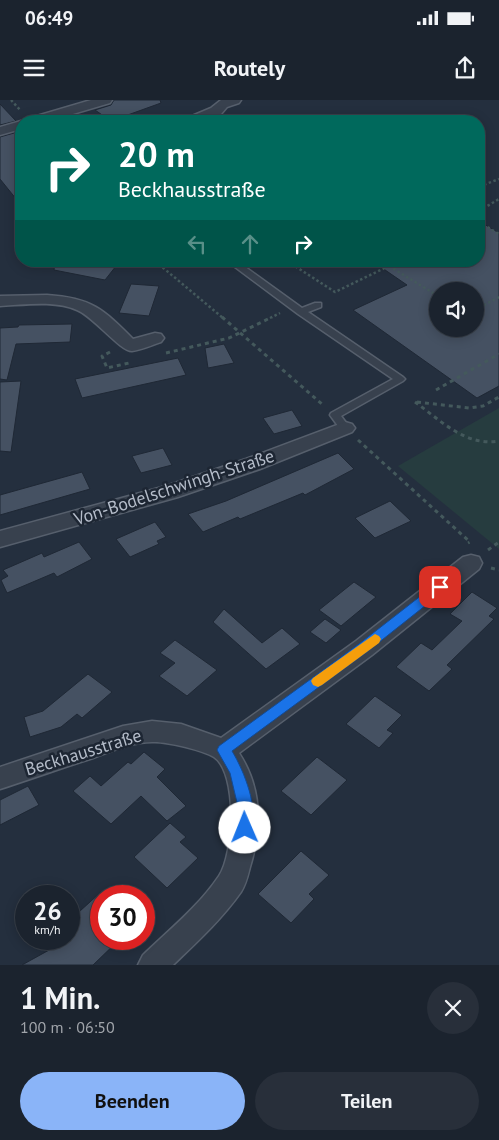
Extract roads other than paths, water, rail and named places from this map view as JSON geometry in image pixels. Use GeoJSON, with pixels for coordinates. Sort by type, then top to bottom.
{"type":"FeatureCollection","features":[{"type":"Feature","properties":{"kind":"street"},"geometry":{"type":"LineString","coordinates":[[55,115],[105,100]]}},
{"type":"Feature","properties":{"kind":"street"},"geometry":{"type":"LineString","coordinates":[[206,115],[216,111],[222,104],[234,100]]}},
{"type":"Feature","properties":{"kind":"street"},"geometry":{"type":"LineString","coordinates":[[0,130],[15,126]]}},
{"type":"Feature","properties":{"kind":"street"},"geometry":{"type":"LineString","coordinates":[[0,302],[49,299],[73,304],[92,310],[130,346],[155,338]]}},
{"type":"Feature","properties":{"kind":"street","name":"Von-Bodelschwingh-Straße"},"geometry":{"type":"LineString","coordinates":[[0,539],[171,492],[253,464],[340,422]]}},
{"type":"Feature","properties":{"kind":"street"},"geometry":{"type":"LineString","coordinates":[[153,965],[210,909],[232,881],[243,845],[246,811],[237,772],[224,750],[364,648],[471,562]]}},
{"type":"Feature","properties":{"kind":"street","name":"Beckhausstraße"},"geometry":{"type":"LineString","coordinates":[[0,778],[122,737],[152,731],[181,734],[224,750]]}},
{"type":"Feature","properties":{"kind":"lane"},"geometry":{"type":"LineString","coordinates":[[239,267],[297,310],[400,379],[340,422]]}},
{"type":"Feature","properties":{"kind":"lane"},"geometry":{"type":"LineString","coordinates":[[297,310],[318,305]]}}]}
